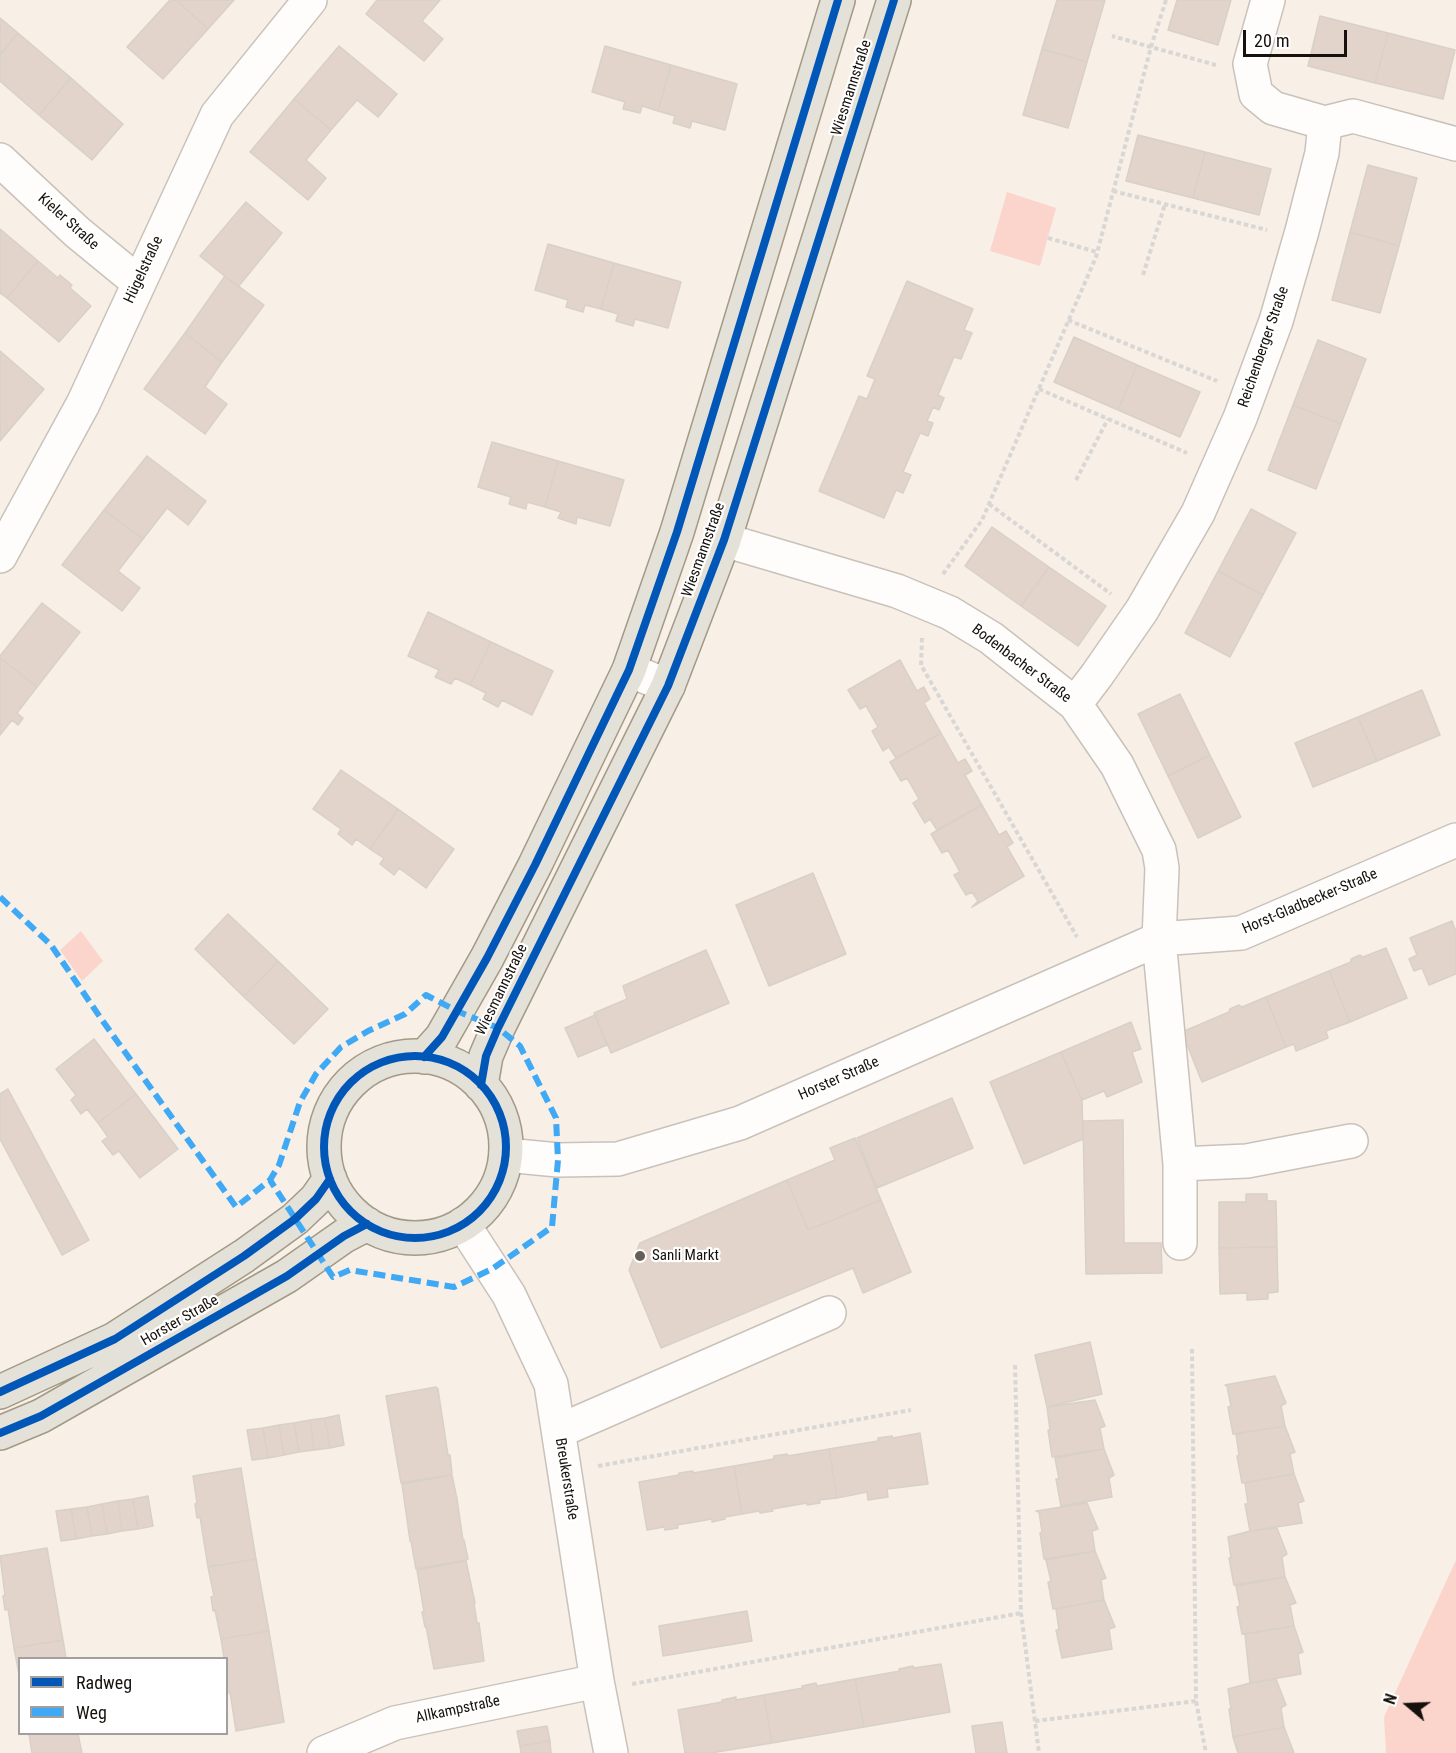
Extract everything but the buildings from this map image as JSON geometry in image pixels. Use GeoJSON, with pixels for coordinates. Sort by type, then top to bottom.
{"type":"FeatureCollection","features":[{"type":"Feature","properties":{"kind":"main road","name":"Wiesmannstraße"},"geometry":{"type":"LineString","coordinates":[[424,1057],[441,1037],[487,957],[535,865],[629,670],[676,532],[838,0]]}},
{"type":"Feature","properties":{"kind":"main road","name":"Wiesmannstraße"},"geometry":{"type":"LineString","coordinates":[[481,1085],[486,1056],[498,1028],[668,686],[724,540],[894,0]]}},
{"type":"Feature","properties":{"kind":"main road"},"geometry":{"type":"LineString","coordinates":[[416,1056],[444,1060],[469,1074],[481,1085],[490,1094],[502,1120],[507,1148],[502,1176],[489,1202],[469,1221],[443,1234],[415,1239],[387,1234],[362,1221],[342,1201],[330,1179],[324,1147],[328,1119],[342,1093],[362,1073],[388,1060],[416,1056]]}},
{"type":"Feature","properties":{"kind":"main road","name":"Horster Straße"},"geometry":{"type":"LineString","coordinates":[[0,1392],[116,1339],[244,1256],[295,1219],[316,1199],[330,1179]]}},
{"type":"Feature","properties":{"kind":"main road","name":"Horster Straße"},"geometry":{"type":"LineString","coordinates":[[0,1433],[51,1410],[287,1276],[344,1236],[368,1224]]}},
{"type":"Feature","properties":{"kind":"street","name":"Hügelstraße"},"geometry":{"type":"LineString","coordinates":[[0,556],[82,404],[217,115],[310,0]]}},
{"type":"Feature","properties":{"kind":"street"},"geometry":{"type":"LineString","coordinates":[[1268,0],[1250,64],[1256,94],[1273,108],[1325,123],[1353,116],[1456,144]]}},
{"type":"Feature","properties":{"kind":"street","name":"Reichenberger Straße"},"geometry":{"type":"LineString","coordinates":[[1074,704],[1138,615],[1198,513],[1240,418],[1276,321],[1300,238],[1322,153],[1325,123]]}},
{"type":"Feature","properties":{"kind":"street","name":"Kieler Straße"},"geometry":{"type":"LineString","coordinates":[[0,160],[77,232],[138,282]]}},
{"type":"Feature","properties":{"kind":"street","name":"Bodenbacher Straße"},"geometry":{"type":"LineString","coordinates":[[724,540],[897,591],[950,613],[991,638],[1074,704],[1117,765],[1159,850],[1162,868],[1159,939],[1180,1164],[1180,1243]]}},
{"type":"Feature","properties":{"kind":"street"},"geometry":{"type":"LineString","coordinates":[[629,670],[668,686]]}},
{"type":"Feature","properties":{"kind":"street","name":"Horst-Gladbecker-Straße"},"geometry":{"type":"LineString","coordinates":[[1159,939],[1241,933],[1456,840]]}},
{"type":"Feature","properties":{"kind":"street","name":"Horster Straße"},"geometry":{"type":"LineString","coordinates":[[506,1155],[558,1160],[618,1159],[740,1123],[1159,939]]}},
{"type":"Feature","properties":{"kind":"street"},"geometry":{"type":"LineString","coordinates":[[1180,1164],[1247,1161],[1351,1141]]}},
{"type":"Feature","properties":{"kind":"street","name":"Breukerstraße"},"geometry":{"type":"LineString","coordinates":[[464,1224],[509,1295],[551,1384],[598,1685],[611,1753]]}},
{"type":"Feature","properties":{"kind":"street"},"geometry":{"type":"LineString","coordinates":[[559,1431],[829,1313]]}},
{"type":"Feature","properties":{"kind":"street","name":"Allkampstraße"},"geometry":{"type":"LineString","coordinates":[[324,1753],[395,1723],[598,1685]]}},
{"type":"Feature","properties":{"kind":"path"},"geometry":{"type":"LineString","coordinates":[[1094,967],[921,665],[923,601],[982,520],[1096,252],[1151,47],[1166,0]]}},
{"type":"Feature","properties":{"kind":"path"},"geometry":{"type":"LineString","coordinates":[[1112,36],[1252,75]]}},
{"type":"Feature","properties":{"kind":"path"},"geometry":{"type":"LineString","coordinates":[[1113,191],[1300,238]]}},
{"type":"Feature","properties":{"kind":"path"},"geometry":{"type":"LineString","coordinates":[[1143,275],[1165,204]]}},
{"type":"Feature","properties":{"kind":"path"},"geometry":{"type":"LineString","coordinates":[[1048,238],[1096,252]]}},
{"type":"Feature","properties":{"kind":"path"},"geometry":{"type":"LineString","coordinates":[[1068,320],[1248,394]]}},
{"type":"Feature","properties":{"kind":"path"},"geometry":{"type":"LineString","coordinates":[[1039,389],[1219,466]]}},
{"type":"Feature","properties":{"kind":"path"},"geometry":{"type":"LineString","coordinates":[[1076,480],[1108,419]]}},
{"type":"Feature","properties":{"kind":"path"},"geometry":{"type":"LineString","coordinates":[[989,504],[1138,615]]}},
{"type":"Feature","properties":{"kind":"path"},"geometry":{"type":"LineString","coordinates":[[1192,1349],[1196,1701],[1206,1753]]}},
{"type":"Feature","properties":{"kind":"path"},"geometry":{"type":"LineString","coordinates":[[1015,1365],[1021,1613],[1039,1753]]}},
{"type":"Feature","properties":{"kind":"path"},"geometry":{"type":"LineString","coordinates":[[565,1472],[911,1410]]}},
{"type":"Feature","properties":{"kind":"path"},"geometry":{"type":"LineString","coordinates":[[598,1685],[1021,1613]]}},
{"type":"Feature","properties":{"kind":"path"},"geometry":{"type":"LineString","coordinates":[[1035,1721],[1196,1701]]}},
{"type":"Feature","properties":{"kind":"shaded area"},"geometry":{"type":"Polygon","coordinates":[[[1007,192],[1056,208],[1040,266],[990,251],[1007,192]]]}},
{"type":"Feature","properties":{"kind":"shaded area"},"geometry":{"type":"Polygon","coordinates":[[[81,931],[103,961],[82,981],[60,950],[81,931]]]}},
{"type":"Feature","properties":{"kind":"shaded area"},"geometry":{"type":"Polygon","coordinates":[[[1456,1560],[1456,1753],[1386,1753],[1384,1717],[1456,1560]]]}},
{"type":"Feature","properties":{"kind":"marked path"},"geometry":{"type":"LineString","coordinates":[[0,897],[51,945],[236,1207],[270,1180],[279,1165],[300,1102],[316,1074],[341,1047],[368,1031],[405,1014],[426,995],[498,1028],[520,1046],[556,1118],[558,1160],[552,1227],[492,1269],[454,1287],[350,1270],[333,1277],[270,1180]]}},
{"type":"Feature","properties":{"kind":"cycle path"},"geometry":{"type":"LineString","coordinates":[[424,1057],[442,1037],[487,958],[535,865],[629,670],[677,532],[838,0]]}},
{"type":"Feature","properties":{"kind":"cycle path"},"geometry":{"type":"LineString","coordinates":[[481,1085],[486,1056],[498,1028],[668,686],[724,540],[894,0]]}},
{"type":"Feature","properties":{"kind":"cycle path"},"geometry":{"type":"LineString","coordinates":[[415,1056],[450,1063],[479,1083],[499,1112],[506,1147],[499,1182],[479,1211],[450,1231],[415,1238],[380,1231],[351,1211],[331,1182],[324,1147],[331,1112],[351,1083],[380,1063],[415,1056]]}},
{"type":"Feature","properties":{"kind":"cycle path"},"geometry":{"type":"LineString","coordinates":[[0,1392],[115,1339],[244,1256],[295,1219],[316,1199],[330,1179]]}},
{"type":"Feature","properties":{"kind":"cycle path"},"geometry":{"type":"LineString","coordinates":[[0,1433],[41,1416],[287,1276],[344,1236],[367,1224]]}},
{"type":"Feature","properties":{"kind":"place","name":"Sanli Markt"},"geometry":{"type":"Point","coordinates":[640,1256]}}]}
